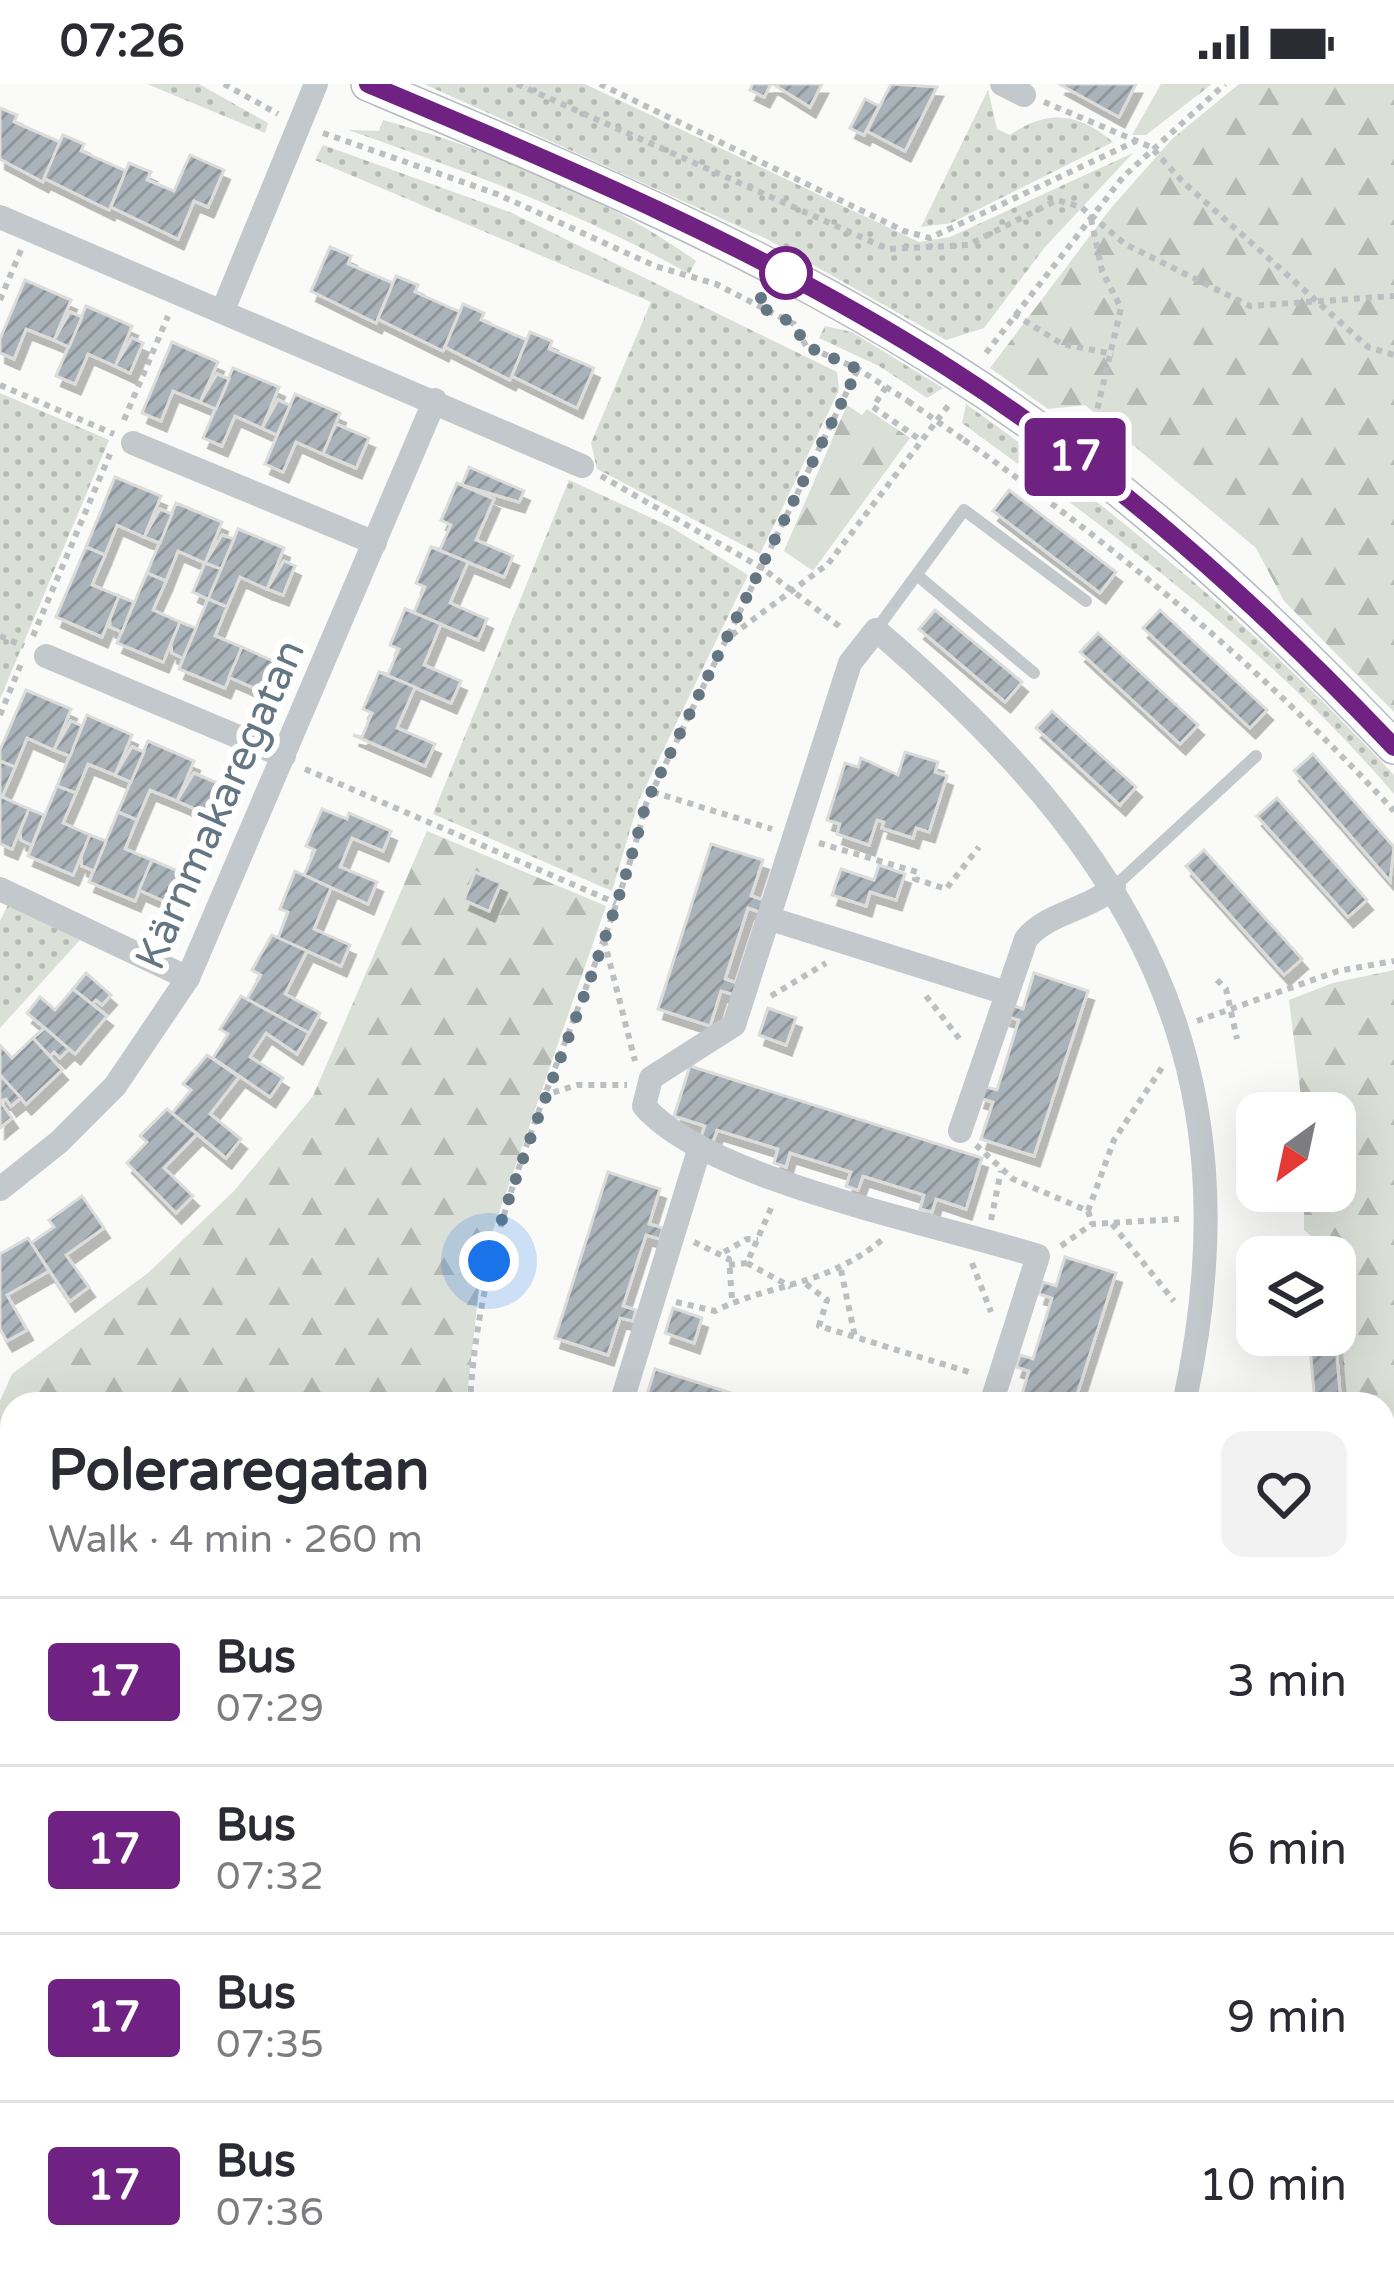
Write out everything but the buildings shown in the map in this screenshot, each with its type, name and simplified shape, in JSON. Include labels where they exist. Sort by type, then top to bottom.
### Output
[{"type":"main road","points":[[368,84],[690,226],[786,273],[949,368],[1142,510],[1255,607],[1394,747]]},
{"type":"street","points":[[223,310],[316,84]]},
{"type":"street","points":[[0,217],[582,466]]},
{"type":"street","name":"Kärnmakaregatan","points":[[0,1189],[59,1142],[115,1086],[188,978],[434,400]]},
{"type":"street","points":[[126,439],[375,542]]},
{"type":"street","points":[[995,1392],[1038,1256],[699,1150],[664,1129],[644,1106],[651,1078],[734,1025],[850,663],[870,638],[1000,744],[1077,832],[1114,887],[1195,1106],[1206,1218],[1202,1306],[1186,1392]]},
{"type":"street","points":[[46,656],[284,756]]},
{"type":"street","points":[[960,1131],[1006,993],[1034,930],[1087,908],[1114,887]]},
{"type":"street","points":[[0,889],[188,978]]},
{"type":"street","points":[[771,919],[1006,993]]},
{"type":"street","points":[[625,1392],[699,1150]]},
{"type":"lane","points":[[870,638],[964,510],[1086,602]]},
{"type":"lane","points":[[919,576],[1034,673]]},
{"type":"lane","points":[[1114,887],[1256,756]]},
{"type":"path","points":[[224,84],[301,124],[497,194],[655,266],[716,284],[794,324],[806,346],[858,369],[908,401],[1072,516],[1191,610],[1313,723],[1394,811]]},
{"type":"path","points":[[517,84],[887,249],[968,245],[1057,200],[1090,216],[1125,244],[1250,306],[1394,296]]},
{"type":"path","points":[[600,84],[904,230],[930,238],[1136,141]]},
{"type":"path","points":[[986,353],[1090,216],[1151,147],[1226,84]]},
{"type":"path","points":[[1013,89],[1151,147],[1181,181],[1368,346],[1394,355]]},
{"type":"path","points":[[1090,216],[1102,271],[1121,308],[1095,419],[1128,453]]},
{"type":"path","points":[[0,300],[30,230]]},
{"type":"path","points":[[0,715],[126,439],[178,291]]},
{"type":"path","points":[[1014,314],[1063,344],[1113,354]]},
{"type":"path","points":[[471,1392],[479,1305],[489,1261],[542,1096],[616,903],[652,792],[858,369]]},
{"type":"path","points":[[0,385],[126,439]]},
{"type":"path","points":[[886,387],[873,406],[922,441]]},
{"type":"path","points":[[729,637],[828,564],[954,398]]},
{"type":"path","points":[[582,466],[762,568],[870,638]]},
{"type":"path","points":[[284,756],[616,903]]},
{"type":"path","points":[[652,792],[917,872],[915,880],[946,889],[979,848]]},
{"type":"path","points":[[603,936],[621,1021],[648,1091]]},
{"type":"path","points":[[743,1004],[808,977],[848,946]]},
{"type":"path","points":[[897,961],[981,1066]]},
{"type":"path","points":[[1092,1224],[1088,1211],[1114,1140],[1174,1047],[1231,1009],[1338,971],[1394,961]]},
{"type":"path","points":[[1217,980],[1231,1009],[1237,1039]]},
{"type":"path","points":[[1169,1088],[1174,1047]]},
{"type":"path","points":[[542,1096],[615,1082],[648,1091]]},
{"type":"path","points":[[987,1240],[1001,1171],[1088,1211]]},
{"type":"path","points":[[747,1263],[780,1178]]},
{"type":"path","points":[[654,1295],[706,1312],[725,1307],[732,1298],[794,1288],[841,1270],[891,1233],[904,1216]]},
{"type":"path","points":[[1038,1256],[1092,1224],[1206,1218]]},
{"type":"path","points":[[1112,1223],[1180,1308],[1183,1286]]},
{"type":"path","points":[[960,1232],[1007,1355]]},
{"type":"path","points":[[673,1235],[724,1252],[747,1239],[759,1240]]},
{"type":"path","points":[[724,1252],[732,1298]]},
{"type":"path","points":[[729,1265],[747,1263],[794,1288]]},
{"type":"path","points":[[841,1270],[855,1337]]},
{"type":"path","points":[[806,1284],[827,1300],[847,1297]]},
{"type":"path","points":[[827,1300],[819,1326],[992,1392]]},
{"type":"green space","points":[[147,84],[199,84],[268,123],[265,133]]},
{"type":"green space","points":[[424,84],[585,84],[919,242],[950,237],[1133,153],[1045,247],[984,328],[946,340],[767,239]]},
{"type":"green space","points":[[1161,84],[1212,84],[1146,135],[1132,135]]},
{"type":"green space","points":[[1239,84],[1394,84],[1394,712],[1284,601],[1256,548],[1085,405],[1048,409],[990,368],[1111,208],[1172,139]]},
{"type":"green space","points":[[988,90],[997,129],[1010,135],[1036,121],[1062,118],[1087,124],[1113,142],[951,223],[921,227]]},
{"type":"green space","points":[[383,120],[546,178],[626,217],[696,261],[689,274],[564,212],[348,130],[379,131]]},
{"type":"green space","points":[[323,145],[512,213],[837,372],[839,390],[760,554],[597,469],[591,443],[651,302],[315,160]]},
{"type":"green space","points":[[825,326],[852,332],[943,388],[927,398],[879,366],[819,338]]},
{"type":"green space","points":[[0,393],[109,440],[0,699]]},
{"type":"green space","points":[[966,404],[1136,533],[1243,625],[1394,775],[1394,794],[1243,642],[1133,551],[962,423]]},
{"type":"green space","points":[[847,405],[862,415],[867,409],[910,438],[813,571],[784,551]]},
{"type":"green space","points":[[569,480],[671,527],[748,575],[639,800],[612,891],[433,814]]},
{"type":"green space","points":[[427,831],[606,906],[482,1262],[467,1392],[4,1392],[12,1374],[148,1273],[234,1191],[313,1096]]},
{"type":"green space","points":[[8,905],[80,940],[0,1028],[0,921]]},
{"type":"green space","points":[[1394,970],[1394,1392],[1345,1392],[1342,1356],[1356,1356],[1356,1236],[1311,1236],[1304,1230],[1304,1212],[1356,1212],[1356,1092],[1300,1092],[1289,1000],[1333,983]]},
{"type":"bus line","name":"17","points":[[368,84],[690,226],[786,273],[949,368],[1078,459],[1240,593],[1394,747]]},
{"type":"route","points":[[489,1261],[542,1096],[629,871],[646,803],[858,369],[806,346],[794,324],[755,304],[786,273]]}]
